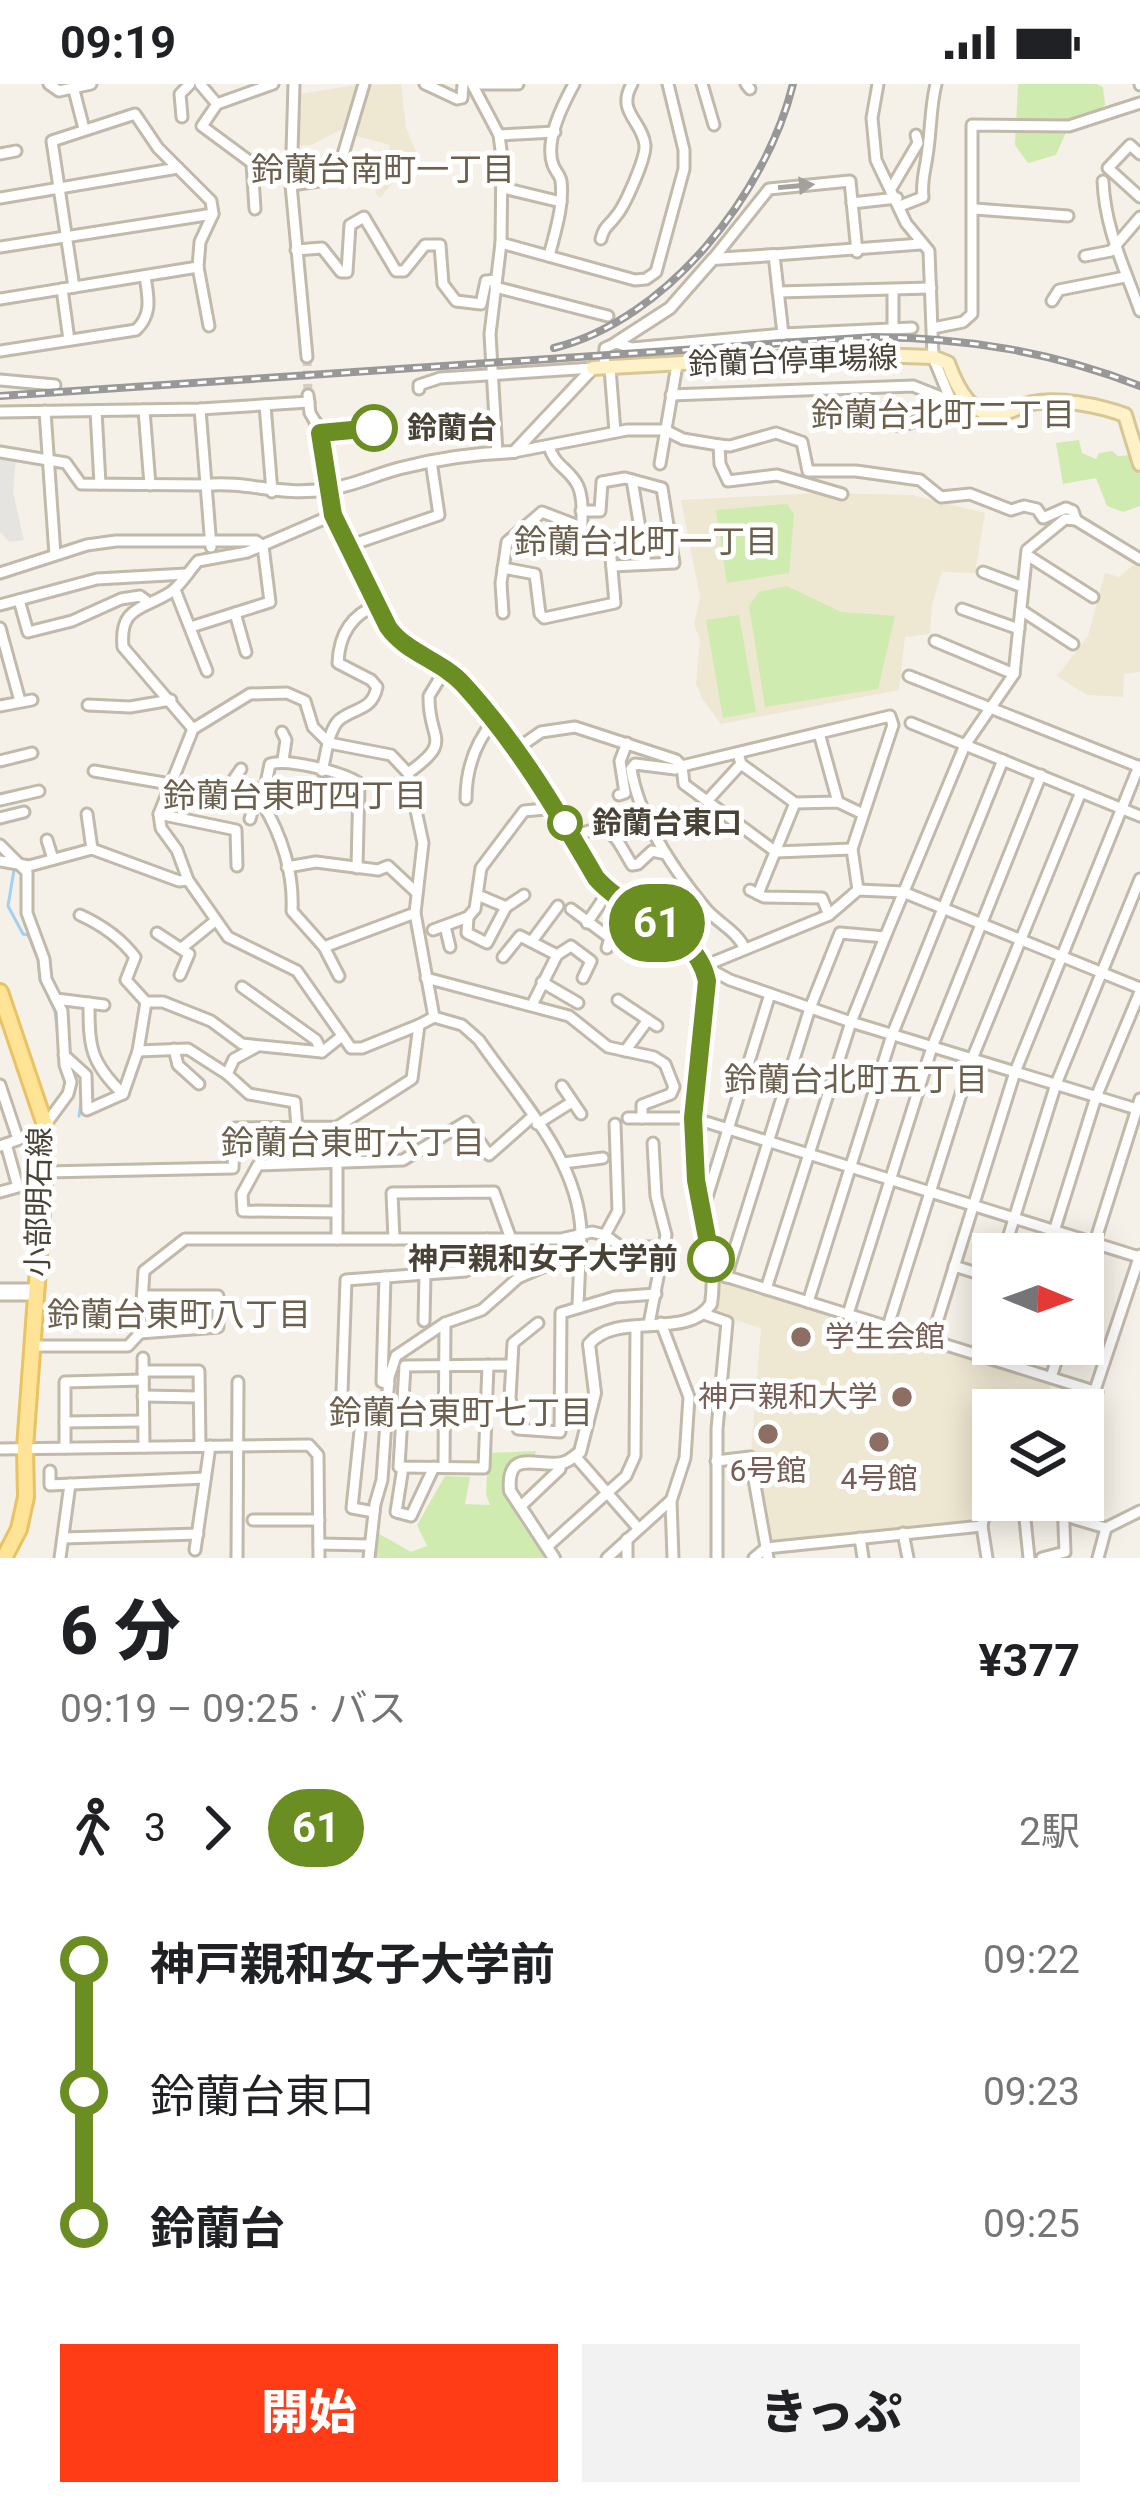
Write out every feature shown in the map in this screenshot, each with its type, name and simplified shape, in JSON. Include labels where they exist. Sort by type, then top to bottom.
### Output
[{"type":"main road","name":"鈴蘭台停車場線","points":[[602,368],[847,354],[933,357],[948,363],[967,401]]},
{"type":"main road","points":[[967,401],[989,414],[1035,402],[1115,411],[1131,424],[1140,464]]},
{"type":"main road","name":"小部明石線","points":[[0,992],[45,1125],[46,1172],[24,1514],[4,1558]]},
{"type":"street","points":[[49,84],[58,92],[91,84]]},
{"type":"street","points":[[182,117],[180,94],[190,84]]},
{"type":"street","points":[[200,84],[217,104]]},
{"type":"street","points":[[273,84],[217,104],[202,126],[252,163],[292,165]]},
{"type":"street","points":[[294,84],[291,185],[307,357]]},
{"type":"street","points":[[291,185],[326,180],[339,168],[364,84]]},
{"type":"street","points":[[425,84],[457,100],[470,84]]},
{"type":"street","points":[[470,84],[518,84]]},
{"type":"street","points":[[470,84],[499,135],[503,188],[490,334],[496,453]]},
{"type":"street","points":[[549,256],[561,202],[561,181],[552,164],[555,132],[574,84]]},
{"type":"street","points":[[601,239],[603,228],[618,215],[644,154],[642,136],[628,114],[632,84]]},
{"type":"street","points":[[501,243],[635,280],[656,272],[684,169],[668,84]]},
{"type":"street","points":[[702,84],[713,122],[728,118]]},
{"type":"street","points":[[878,84],[872,118],[876,160],[929,251],[933,357],[948,399]]},
{"type":"street","points":[[852,203],[923,197],[926,139],[936,84]]},
{"type":"street","points":[[74,89],[84,129]]},
{"type":"street","points":[[933,328],[963,322],[972,314],[972,125],[1069,126],[1140,103]]},
{"type":"street","points":[[70,340],[66,237],[52,141],[136,114],[158,148],[211,201],[213,214],[200,242],[198,267],[209,326]]},
{"type":"street","points":[[499,135],[555,132]]},
{"type":"street","points":[[896,197],[918,143],[916,134]]},
{"type":"street","points":[[1140,154],[1130,145],[1108,168],[1140,197]]},
{"type":"street","points":[[0,154],[16,151]]},
{"type":"street","points":[[252,163],[255,209]]},
{"type":"street","points":[[0,198],[178,168]]},
{"type":"street","points":[[615,432],[602,368],[605,348],[670,308],[769,189],[850,181],[857,252]]},
{"type":"street","points":[[1103,181],[1114,247],[1139,303]]},
{"type":"street","points":[[503,188],[561,202]]},
{"type":"street","points":[[975,209],[1068,216]]},
{"type":"street","points":[[0,247],[213,214]]},
{"type":"street","points":[[296,250],[322,248],[341,272],[347,272],[350,225],[364,217],[396,271],[404,271],[424,245],[440,245],[443,284],[456,302],[481,304],[486,281],[608,316]]},
{"type":"street","points":[[1084,256],[1111,251],[1140,217]]},
{"type":"street","points":[[713,259],[921,244]]},
{"type":"street","points":[[774,255],[783,334]]},
{"type":"street","points":[[0,298],[198,267]]},
{"type":"street","points":[[0,351],[136,330],[149,309],[145,276]]},
{"type":"street","points":[[1052,301],[1059,290],[1125,278]]},
{"type":"street","points":[[778,292],[931,288]]},
{"type":"street","points":[[893,290],[893,328]]},
{"type":"street","points":[[616,343],[632,347],[912,328]]},
{"type":"street","points":[[660,464],[676,364]]},
{"type":"street","points":[[419,389],[440,378],[602,368]]},
{"type":"street","points":[[514,452],[602,368]]},
{"type":"street","points":[[0,380],[55,385]]},
{"type":"street","points":[[671,394],[913,386],[967,401]]},
{"type":"street","points":[[0,412],[200,409],[309,399],[333,515],[393,634],[446,668],[518,748],[608,892],[684,941],[704,966],[707,981],[693,1118],[696,1180],[712,1272],[712,1299],[704,1314]]},
{"type":"street","points":[[898,426],[937,416],[948,399]]},
{"type":"street","points":[[265,405],[272,492]]},
{"type":"street","points":[[200,409],[212,559]]},
{"type":"street","points":[[144,410],[150,485]]},
{"type":"street","points":[[45,411],[55,555]]},
{"type":"street","points":[[96,411],[100,484]]},
{"type":"street","points":[[0,452],[66,463],[81,484],[238,482],[272,492],[326,490],[431,461],[514,452],[615,432],[665,430],[683,439],[730,446],[776,434],[802,442],[808,471],[856,471],[920,480],[941,497],[970,494],[1011,510],[1037,509],[1043,518],[1066,508],[1076,520]]},
{"type":"street","points":[[719,445],[720,464],[728,481],[777,475],[842,494]]},
{"type":"street","points":[[503,568],[536,574],[544,618],[615,603],[610,547],[581,546],[580,491],[575,480],[554,462],[549,446]]},
{"type":"street","points":[[348,546],[439,515],[431,461]]},
{"type":"street","points":[[581,511],[600,511],[602,482],[632,480],[662,488],[674,563],[612,566]]},
{"type":"street","points":[[632,480],[646,564]]},
{"type":"street","points":[[503,613],[507,542],[542,512],[581,527]]},
{"type":"street","points":[[194,729],[123,647],[122,630],[128,615],[175,590],[198,561],[262,546],[333,515]]},
{"type":"street","points":[[766,1289],[851,1022],[903,892],[965,745],[1014,674],[1027,550],[1065,519],[1076,520],[1140,559]]},
{"type":"street","points":[[0,573],[116,541],[256,541],[262,546],[270,602],[190,627]]},
{"type":"street","points":[[1027,554],[1093,597]]},
{"type":"street","points":[[983,572],[1023,587]]},
{"type":"street","points":[[0,605],[98,579],[186,574]]},
{"type":"street","points":[[175,590],[207,670]]},
{"type":"street","points":[[19,600],[28,632],[73,621],[122,599],[140,596],[148,602]]},
{"type":"street","points":[[322,771],[340,720],[375,698],[377,687],[338,663],[338,650],[358,612],[377,604]]},
{"type":"street","points":[[962,609],[1019,629]]},
{"type":"street","points":[[1021,610],[1073,644]]},
{"type":"street","points":[[235,613],[246,652]]},
{"type":"street","points":[[0,628],[26,700],[0,706]]},
{"type":"street","points":[[935,641],[1014,674]]},
{"type":"street","points":[[408,773],[433,755],[437,744],[428,696],[446,668]]},
{"type":"street","points":[[909,676],[1139,766],[1015,1072],[932,1338]]},
{"type":"street","points":[[434,1017],[415,913],[423,843],[408,773],[392,755],[329,743],[313,727],[305,701],[272,691],[250,694],[194,729],[159,814],[161,828],[177,850],[188,880],[215,921],[244,947],[298,971],[351,1048],[362,1048],[434,1017],[462,1025],[479,1040],[563,1163],[575,1190],[581,1233],[578,1305]]},
{"type":"street","points":[[88,705],[171,700]]},
{"type":"street","points":[[745,949],[708,912],[666,854],[635,798],[634,764],[675,769],[740,759],[890,716],[893,725],[852,849],[858,890]]},
{"type":"street","points":[[466,799],[466,772],[476,758],[482,734],[494,720]]},
{"type":"street","points":[[911,723],[1140,816]]},
{"type":"street","points":[[518,748],[541,732],[575,727],[676,760],[682,766],[684,784],[776,851],[852,849]]},
{"type":"street","points":[[282,732],[286,740],[283,760]]},
{"type":"street","points":[[819,733],[838,802]]},
{"type":"street","points":[[619,795],[625,793],[620,761],[627,743]]},
{"type":"street","points":[[0,761],[32,753]]},
{"type":"street","points":[[707,801],[740,759]]},
{"type":"street","points":[[740,759],[796,803],[838,802],[863,814]]},
{"type":"street","points":[[339,976],[324,947],[292,911],[293,890],[276,826],[262,803],[270,764],[283,760],[346,775],[359,783],[357,868]]},
{"type":"street","points":[[808,1302],[892,1035],[1003,760]]},
{"type":"street","points":[[241,769],[234,778],[237,784],[263,790]]},
{"type":"street","points":[[94,771],[170,784]]},
{"type":"street","points":[[848,1314],[932,1047],[1041,776]]},
{"type":"street","points":[[0,800],[39,791]]},
{"type":"street","points":[[889,1326],[972,1059],[1081,792]]},
{"type":"street","points":[[250,819],[253,808],[262,803]]},
{"type":"street","points":[[796,803],[754,892],[822,898],[829,915]]},
{"type":"street","points":[[524,895],[506,907],[487,943],[467,933],[468,917],[480,896],[482,868],[524,812],[556,808]]},
{"type":"street","points":[[0,818],[24,812]]},
{"type":"street","points":[[87,814],[92,849]]},
{"type":"street","points":[[159,814],[236,830],[237,866]]},
{"type":"street","points":[[573,837],[596,826],[606,829],[632,865],[652,851],[666,854]]},
{"type":"street","points":[[47,840],[53,859]]},
{"type":"street","points":[[0,845],[27,872],[27,913],[62,1011],[70,1089],[40,1132],[3,1145],[18,1187],[0,1192]]},
{"type":"street","points":[[2,862],[29,866],[92,849],[188,880]]},
{"type":"street","points":[[287,867],[316,862],[357,868],[388,866],[417,893]]},
{"type":"street","points":[[1010,1233],[1055,1084],[1140,879]]},
{"type":"street","points":[[704,966],[829,915],[858,890],[903,892],[1140,990],[1096,1097],[1053,1233]]},
{"type":"street","points":[[586,925],[608,892]]},
{"type":"street","points":[[480,896],[506,907]]},
{"type":"street","points":[[532,941],[558,906]]},
{"type":"street","points":[[571,909],[586,925],[610,938],[608,948]]},
{"type":"street","points":[[324,947],[415,913]]},
{"type":"street","points":[[80,915],[104,926],[131,951],[135,957],[126,980],[146,1002],[163,1002],[211,1021],[229,1037],[256,1047]]},
{"type":"street","points":[[450,946],[439,928],[468,917]]},
{"type":"street","points":[[183,947],[215,921]]},
{"type":"street","points":[[157,933],[189,954],[180,975]]},
{"type":"street","points":[[726,1277],[810,1008],[840,933],[885,937]]},
{"type":"street","points":[[503,957],[520,936],[557,955]]},
{"type":"street","points":[[532,1005],[557,955],[571,946],[591,961],[583,978]]},
{"type":"street","points":[[704,966],[851,1022],[1139,1106],[1098,1233]]},
{"type":"street","points":[[426,978],[569,1016],[608,1047],[665,1064],[674,1087],[671,1094],[642,1105],[642,1118]]},
{"type":"street","points":[[542,982],[578,1003]]},
{"type":"street","points":[[242,987],[316,1040],[322,1052]]},
{"type":"street","points":[[703,1210],[770,994]]},
{"type":"street","points":[[56,998],[104,1005]]},
{"type":"street","points":[[618,1000],[652,1023],[625,1051]]},
{"type":"street","points":[[64,1060],[86,1075],[87,1110],[123,1094],[139,1051],[146,1002]]},
{"type":"street","points":[[89,1003],[89,1048],[102,1074],[123,1094]]},
{"type":"street","points":[[46,1172],[233,1168],[235,1128],[337,1127],[412,1079],[419,1025]]},
{"type":"street","points":[[227,1074],[234,1059],[256,1047],[322,1052],[342,1036]]},
{"type":"street","points":[[175,1049],[178,1065],[199,1084]]},
{"type":"street","points":[[139,1051],[188,1049],[249,1094],[295,1102],[297,1128]]},
{"type":"street","points":[[0,1085],[18,1138]]},
{"type":"street","points":[[562,1087],[581,1114]]},
{"type":"street","points":[[337,1212],[243,1211],[242,1194],[258,1165],[404,1160],[466,1122],[489,1155],[535,1121],[572,1102]]},
{"type":"street","points":[[628,1118],[693,1118],[1063,1233]]},
{"type":"street","points":[[604,1235],[618,1211],[615,1124]]},
{"type":"street","points":[[337,1127],[337,1239]]},
{"type":"street","points":[[553,1148],[568,1138]]},
{"type":"street","points":[[653,1143],[656,1196],[666,1235],[649,1324],[635,1456],[626,1476],[550,1553],[510,1491],[509,1479],[518,1465],[528,1460],[561,1463],[583,1447],[595,1393],[589,1344],[598,1334],[649,1324],[704,1314],[728,1322],[716,1461],[717,1558]]},
{"type":"street","points":[[563,1163],[603,1158]]},
{"type":"street","points":[[394,1239],[392,1193],[494,1192],[511,1239]]},
{"type":"street","points":[[369,1558],[382,1480],[388,1384],[396,1356],[445,1322],[482,1310],[518,1278],[560,1259],[581,1233]]},
{"type":"street","points":[[32,1346],[128,1346],[140,1333],[144,1271],[185,1239],[561,1239],[581,1233],[604,1235],[621,1247],[664,1247]]},
{"type":"street","points":[[387,1422],[341,1420],[346,1280],[466,1271],[488,1239]]},
{"type":"street","points":[[1098,1389],[1139,1256],[1104,1246]]},
{"type":"street","points":[[954,1266],[972,1272]]},
{"type":"street","points":[[712,1272],[972,1351]]},
{"type":"street","points":[[424,1321],[425,1274]]},
{"type":"street","points":[[385,1277],[382,1382],[388,1384]]},
{"type":"street","points":[[0,1292],[36,1292]]},
{"type":"street","points":[[538,1323],[513,1343],[510,1399],[518,1429],[560,1432],[561,1313],[578,1305],[656,1294]]},
{"type":"street","points":[[140,1333],[218,1328],[218,1296],[143,1296]]},
{"type":"street","points":[[403,1467],[396,1512],[411,1516],[439,1467],[445,1322]]},
{"type":"street","points":[[649,1324],[689,1397],[686,1458],[671,1501],[673,1558]]},
{"type":"street","points":[[143,1358],[144,1447]]},
{"type":"street","points":[[488,1365],[484,1468],[399,1467],[405,1366],[445,1365],[488,1365],[511,1365]]},
{"type":"street","points":[[1015,1365],[1088,1389]]},
{"type":"street","points":[[1052,1377],[1056,1365]]},
{"type":"street","points":[[65,1448],[65,1382],[199,1371],[205,1478],[195,1550]]},
{"type":"street","points":[[237,1558],[238,1382]]},
{"type":"street","points":[[143,1396],[200,1397]]},
{"type":"street","points":[[64,1421],[143,1421]]},
{"type":"street","points":[[361,1421],[352,1508],[374,1512]]},
{"type":"street","points":[[0,1449],[309,1445],[318,1455],[319,1558]]},
{"type":"street","points":[[575,1456],[638,1528]]},
{"type":"street","points":[[716,1461],[750,1457],[767,1553]]},
{"type":"street","points":[[520,1507],[561,1463]]},
{"type":"street","points":[[50,1471],[50,1485],[205,1478]]},
{"type":"street","points":[[60,1558],[70,1484]]},
{"type":"street","points":[[608,1558],[671,1501]]},
{"type":"street","points":[[1082,1521],[1106,1528],[1140,1511]]},
{"type":"street","points":[[253,1520],[319,1520]]},
{"type":"street","points":[[983,1521],[987,1558]]},
{"type":"street","points":[[1025,1521],[1029,1558]]},
{"type":"street","points":[[1042,1558],[1065,1552],[1062,1521]]},
{"type":"street","points":[[754,1558],[803,1544],[982,1526]]},
{"type":"street","points":[[1098,1558],[1106,1528]]},
{"type":"street","points":[[903,1533],[908,1558]]},
{"type":"street","points":[[63,1538],[198,1534]]},
{"type":"street","points":[[627,1538],[627,1558]]},
{"type":"street","points":[[860,1538],[863,1558]]},
{"type":"street","points":[[828,1541],[830,1558]]},
{"type":"street","points":[[319,1544],[369,1545]]},
{"type":"street","points":[[803,1544],[805,1558]]},
{"type":"shaded area","points":[[361,84],[350,125],[311,145],[297,146],[300,94]]},
{"type":"shaded area","points":[[401,84],[406,128],[417,154],[380,198],[375,193],[385,178],[390,145],[353,135],[368,85]]},
{"type":"shaded area","points":[[0,457],[16,458],[13,492],[24,540],[10,542],[0,532]]},
{"type":"shaded area","points":[[820,493],[912,495],[985,513],[975,573],[942,572],[930,634],[905,637],[899,690],[721,724],[696,684],[700,640],[694,624],[700,597],[681,500]]},
{"type":"shaded area","points":[[1136,563],[1140,565],[1140,672],[1124,674],[1123,697],[1087,695],[1057,676],[1088,636],[1105,573],[1119,577]]},
{"type":"shaded area","name":"神戸親和大学","points":[[717,1278],[972,1359],[972,1365],[991,1365],[1051,1384],[1050,1389],[972,1389],[972,1521],[977,1521],[773,1542],[751,1454],[761,1328],[713,1313]]},
{"type":"green space","points":[[1018,84],[1097,84],[1103,87],[1105,105],[1067,130],[1056,155],[1028,163],[1015,145]]},
{"type":"green space","points":[[1079,440],[1082,453],[1096,459],[1099,453],[1112,451],[1130,455],[1140,474],[1140,506],[1123,512],[1107,506],[1096,478],[1063,484],[1056,443]]},
{"type":"green space","points":[[787,504],[794,514],[789,573],[727,583],[716,510]]},
{"type":"green space","points":[[787,586],[841,612],[895,616],[878,689],[765,707],[749,606],[759,592]]},
{"type":"green space","points":[[739,615],[756,712],[723,718],[706,620]]},
{"type":"green space","points":[[536,1451],[507,1474],[505,1487],[517,1516],[546,1558],[373,1558],[376,1532],[411,1552],[427,1546],[417,1525],[445,1476],[470,1477],[465,1504],[490,1505],[488,1453]]},
{"type":"waterway","points":[[14,870],[8,906],[38,959],[40,979],[55,1011],[61,1060]]},
{"type":"waterway","points":[[79,1116],[83,1089]]},
{"type":"tunnel","points":[[307,357],[308,395]]},
{"type":"railway","points":[[554,348],[596,333],[635,310],[706,247],[760,168],[793,84]]},
{"type":"railway","points":[[0,396],[874,337],[1009,349],[1140,386]]},
{"type":"bus line","name":"61","points":[[374,428],[320,433],[333,515],[388,627],[401,641],[458,678],[518,748],[608,892],[684,941],[704,966],[707,981],[693,1118],[696,1180],[711,1259]]},
{"type":"place","name":"鈴蘭台","points":[[374,428]]},
{"type":"place","name":"鈴蘭台東口","points":[[565,823]]},
{"type":"place","name":"神戸親和女子大学前","points":[[711,1259]]},
{"type":"place","name":"学生会館","points":[[801,1337]]},
{"type":"place","name":"神戸親和大学","points":[[902,1397]]},
{"type":"place","name":"6号館","points":[[768,1434]]},
{"type":"place","name":"4号館","points":[[879,1442]]},
{"type":"district","name":"鈴蘭台南町一丁目","points":[[383,169]]},
{"type":"district","name":"鈴蘭台北町二丁目","points":[[943,414]]},
{"type":"district","name":"鈴蘭台北町一丁目","points":[[646,541]]},
{"type":"district","name":"鈴蘭台東町四丁目","points":[[295,795]]},
{"type":"district","name":"鈴蘭台北町五丁目","points":[[856,1079]]},
{"type":"district","name":"鈴蘭台東町六丁目","points":[[353,1142]]},
{"type":"district","name":"鈴蘭台東町八丁目","points":[[179,1314]]},
{"type":"district","name":"鈴蘭台東町七丁目","points":[[461,1412]]}]
